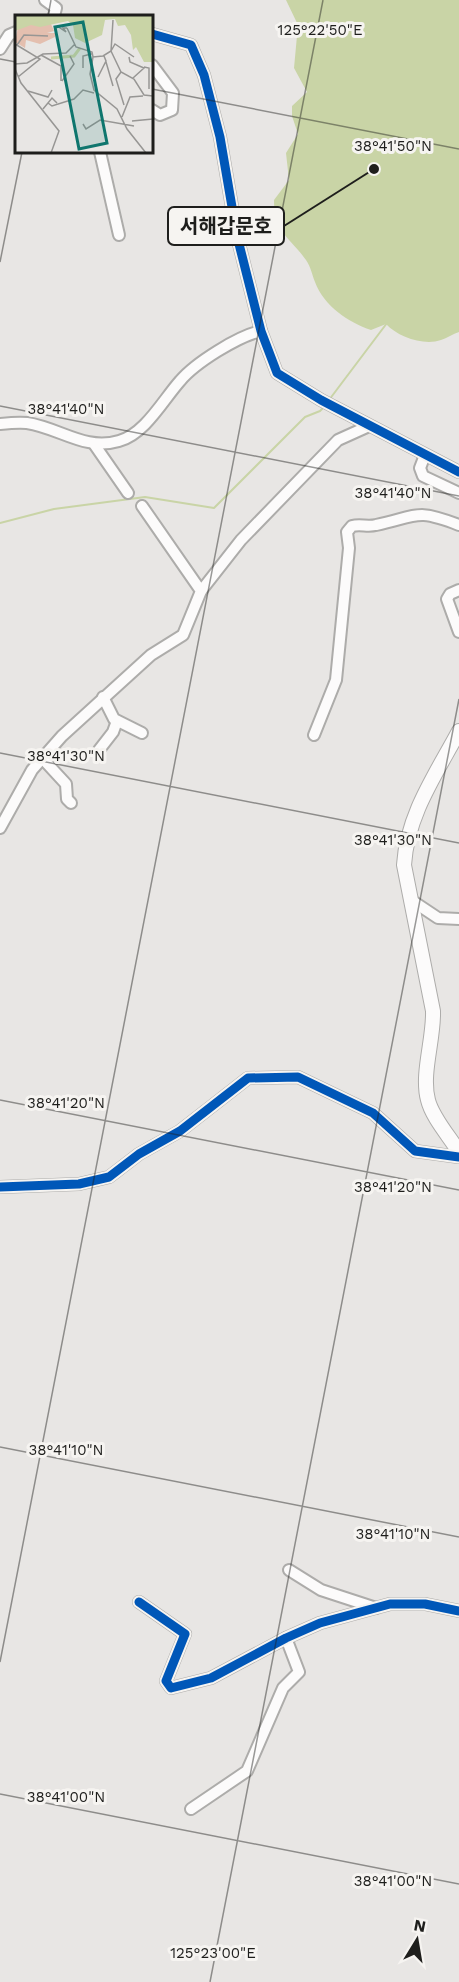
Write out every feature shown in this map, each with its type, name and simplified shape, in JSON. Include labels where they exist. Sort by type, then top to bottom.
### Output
[{"type":"main road","points":[[459,731],[410,823],[404,865],[433,1011],[433,1029],[425,1089],[428,1103],[459,1152]]},
{"type":"street","points":[[45,0],[56,8],[54,15]]},
{"type":"street","points":[[0,49],[9,35],[15,32]]},
{"type":"street","points":[[153,34],[194,48],[220,137],[237,236],[261,331],[277,373],[369,426],[459,472]]},
{"type":"street","points":[[153,66],[173,93],[172,110],[160,115],[153,111]]},
{"type":"street","points":[[100,153],[119,235]]},
{"type":"street","points":[[0,424],[26,422],[102,445],[133,435],[182,378],[242,338],[261,331]]},
{"type":"street","points":[[0,828],[32,770],[42,758],[103,697],[151,655],[183,635],[201,591],[241,540],[331,446],[338,440],[369,426]]},
{"type":"street","points":[[94,444],[128,493]]},
{"type":"street","points":[[425,455],[420,468],[423,476],[459,493]]},
{"type":"street","points":[[142,506],[201,591]]},
{"type":"street","points":[[314,735],[336,680],[349,548],[347,532],[352,526],[375,525],[417,514],[429,514],[459,525]]},
{"type":"street","points":[[459,590],[450,594],[447,599],[459,633]]},
{"type":"street","points":[[103,697],[117,721],[141,733]]},
{"type":"street","points":[[99,750],[117,721]]},
{"type":"street","points":[[42,758],[66,784],[67,799],[71,803]]},
{"type":"street","points":[[411,900],[438,918],[459,920]]},
{"type":"street","points":[[0,1187],[79,1184],[109,1177],[139,1154],[180,1131],[248,1078],[298,1077],[373,1113],[415,1151],[459,1157]]},
{"type":"street","points":[[289,1570],[321,1590],[377,1608]]},
{"type":"street","points":[[139,1602],[185,1634],[166,1681],[171,1688],[211,1678],[286,1638],[320,1623],[390,1604],[425,1604],[459,1611]]},
{"type":"street","points":[[191,1809],[247,1771],[283,1688],[299,1672],[286,1638]]},
{"type":"shaded area","points":[[286,0],[459,0],[459,332],[441,340],[427,342],[397,333],[386,324],[371,330],[354,322],[338,312],[324,298],[308,263],[280,227],[274,200],[289,180],[286,153],[298,134],[292,116],[292,106],[307,92],[294,68],[298,25]]},
{"type":"waterway","points":[[329,400],[387,323]]},
{"type":"waterway","points":[[0,523],[54,509],[145,497],[214,508],[305,417],[320,411],[325,406]]},
{"type":"cycle path","points":[[153,34],[191,45],[204,75],[220,137],[237,236],[261,331],[277,373],[321,400],[459,472]]},
{"type":"cycle path","points":[[0,1187],[79,1184],[109,1177],[139,1154],[180,1131],[248,1078],[298,1077],[373,1113],[415,1151],[459,1157]]},
{"type":"cycle path","points":[[139,1602],[185,1634],[166,1681],[171,1688],[211,1678],[286,1638],[320,1623],[390,1604],[425,1604],[459,1611]]},
{"type":"place","name":"서해갑문호","points":[[374,169]]}]
